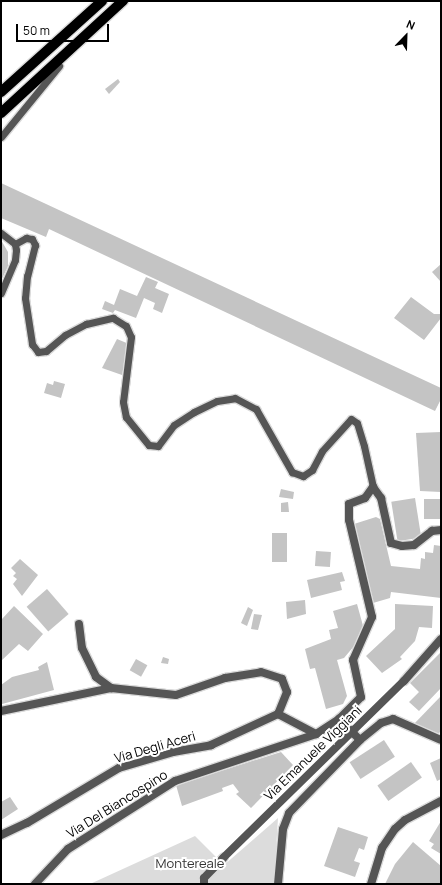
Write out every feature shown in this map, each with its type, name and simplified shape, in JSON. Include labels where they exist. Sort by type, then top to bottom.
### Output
[{"type":"main road","points":[[1,92],[102,1]]},
{"type":"main road","points":[[1,113],[123,1]]},
{"type":"street","points":[[373,487],[381,498],[391,543],[402,546],[414,545],[432,531],[441,530]]},
{"type":"street","name":"Via Del Biancospino","points":[[35,884],[68,849],[175,781],[316,734],[339,719],[361,697],[353,660],[372,617],[349,520],[349,504],[365,498],[373,487]]},
{"type":"street","points":[[79,624],[82,648],[96,677],[110,688]]},
{"type":"street","name":"Via Emanuele Viggiani","points":[[198,884],[204,881],[223,858],[404,681],[441,640]]},
{"type":"street","points":[[1,711],[110,688],[176,695],[225,678],[261,672],[282,679],[285,686],[287,692],[278,714],[316,734]]},
{"type":"street","name":"Via Degli Aceri","points":[[1,835],[27,822],[119,768],[173,752],[210,745],[278,714]]},
{"type":"street","points":[[339,719],[360,740]]},
{"type":"street","points":[[278,884],[283,829],[289,813],[360,740],[386,720],[393,719],[441,740]]},
{"type":"street","points":[[371,884],[382,848],[395,829],[405,820],[441,801]]},
{"type":"lane","points":[[1,137],[39,88],[88,34]]},
{"type":"lane","points":[[1,233],[15,244]]},
{"type":"lane","points":[[15,244],[26,238],[32,240],[35,245],[27,276],[25,298],[32,344],[38,352],[46,351],[65,335],[86,324],[113,318],[126,326],[131,337],[122,402],[126,417],[149,445],[158,446],[174,425],[194,412],[217,401],[235,398],[256,409],[292,472],[303,476],[312,470],[322,451],[351,419],[357,423],[364,446],[373,487]]},
{"type":"lane","points":[[1,293],[15,260],[15,244]]},
{"type":"green space","name":"Montereale","points":[[278,818],[274,884],[90,884],[195,836],[224,865]]},
{"type":"building","points":[[118,79],[120,82],[109,94],[105,89]]},
{"type":"building","points":[[1,183],[441,388],[441,399],[435,411],[49,229],[46,237],[1,218]]},
{"type":"building","points":[[1,240],[8,252],[8,266],[1,281]]},
{"type":"building","points":[[441,264],[441,282],[432,272]]},
{"type":"building","points":[[146,277],[158,282],[155,288],[169,294],[162,313],[153,309],[155,303],[144,298],[136,318],[115,310],[113,313],[102,309],[105,301],[114,305],[120,289],[137,296]]},
{"type":"building","points":[[411,297],[434,314],[441,314],[441,318],[424,340],[394,318]]},
{"type":"building","points":[[117,339],[129,344],[122,375],[102,368]]},
{"type":"building","points":[[54,381],[65,384],[61,398],[44,393],[47,383],[53,385]]},
{"type":"building","points":[[441,432],[441,492],[420,491],[416,433]]},
{"type":"building","points":[[281,489],[294,492],[293,499],[279,497]]},
{"type":"building","points":[[415,498],[421,538],[398,541],[391,502]]},
{"type":"building","points":[[424,499],[441,499],[441,519],[424,519]]},
{"type":"building","points":[[288,502],[289,512],[281,512],[281,503]]},
{"type":"building","points":[[376,517],[380,519],[391,566],[420,569],[421,558],[425,559],[425,552],[433,553],[434,545],[441,546],[441,598],[391,592],[390,598],[373,603],[354,524]]},
{"type":"building","points":[[272,533],[287,533],[287,562],[272,562]]},
{"type":"building","points":[[316,551],[331,552],[330,567],[315,566]]},
{"type":"building","points":[[20,559],[38,575],[22,596],[13,584],[17,579],[13,576],[16,573],[11,568]]},
{"type":"building","points":[[342,572],[345,581],[340,582],[342,590],[311,598],[307,580]]},
{"type":"building","points":[[47,589],[69,614],[48,632],[27,607]]},
{"type":"building","points":[[305,600],[306,614],[287,619],[286,602]]},
{"type":"building","points":[[357,604],[365,633],[344,658],[337,660],[347,696],[343,704],[326,709],[315,668],[310,669],[305,649],[331,639],[329,630],[338,628],[333,611]]},
{"type":"building","points":[[395,604],[433,606],[432,628],[419,627],[415,641],[400,657],[402,659],[382,673],[366,656],[395,629]]},
{"type":"building","points":[[14,606],[43,634],[28,651],[19,644],[1,661],[2,619]]},
{"type":"building","points":[[248,607],[253,610],[247,626],[241,623]]},
{"type":"building","points":[[254,614],[262,615],[258,630],[251,629]]},
{"type":"building","points":[[441,652],[441,688],[419,711],[409,702],[419,692],[410,683]]},
{"type":"building","points":[[163,657],[169,659],[168,664],[161,663]]},
{"type":"building","points":[[136,659],[147,665],[141,677],[130,670]]},
{"type":"building","points":[[47,662],[54,690],[2,704],[1,685],[12,677],[39,670],[38,667]]},
{"type":"building","points":[[441,696],[441,732],[436,734],[412,726]]},
{"type":"building","points":[[384,740],[395,757],[361,779],[350,762]]},
{"type":"building","points":[[281,752],[293,765],[251,808],[236,794],[239,792],[233,784],[222,788],[223,791],[182,806],[176,785]]},
{"type":"building","points":[[441,758],[441,779],[437,781],[430,763]]},
{"type":"building","points":[[411,762],[422,778],[388,801],[377,786]]},
{"type":"building","points":[[10,797],[18,809],[1,820],[1,802]]},
{"type":"building","points":[[441,821],[441,854],[431,848],[434,844],[429,841]]},
{"type":"building","points":[[338,827],[368,837],[364,850],[359,848],[354,861],[360,863],[355,877],[324,866]]},
{"type":"building","points":[[413,842],[441,866],[441,884],[385,884],[395,864]]}]
